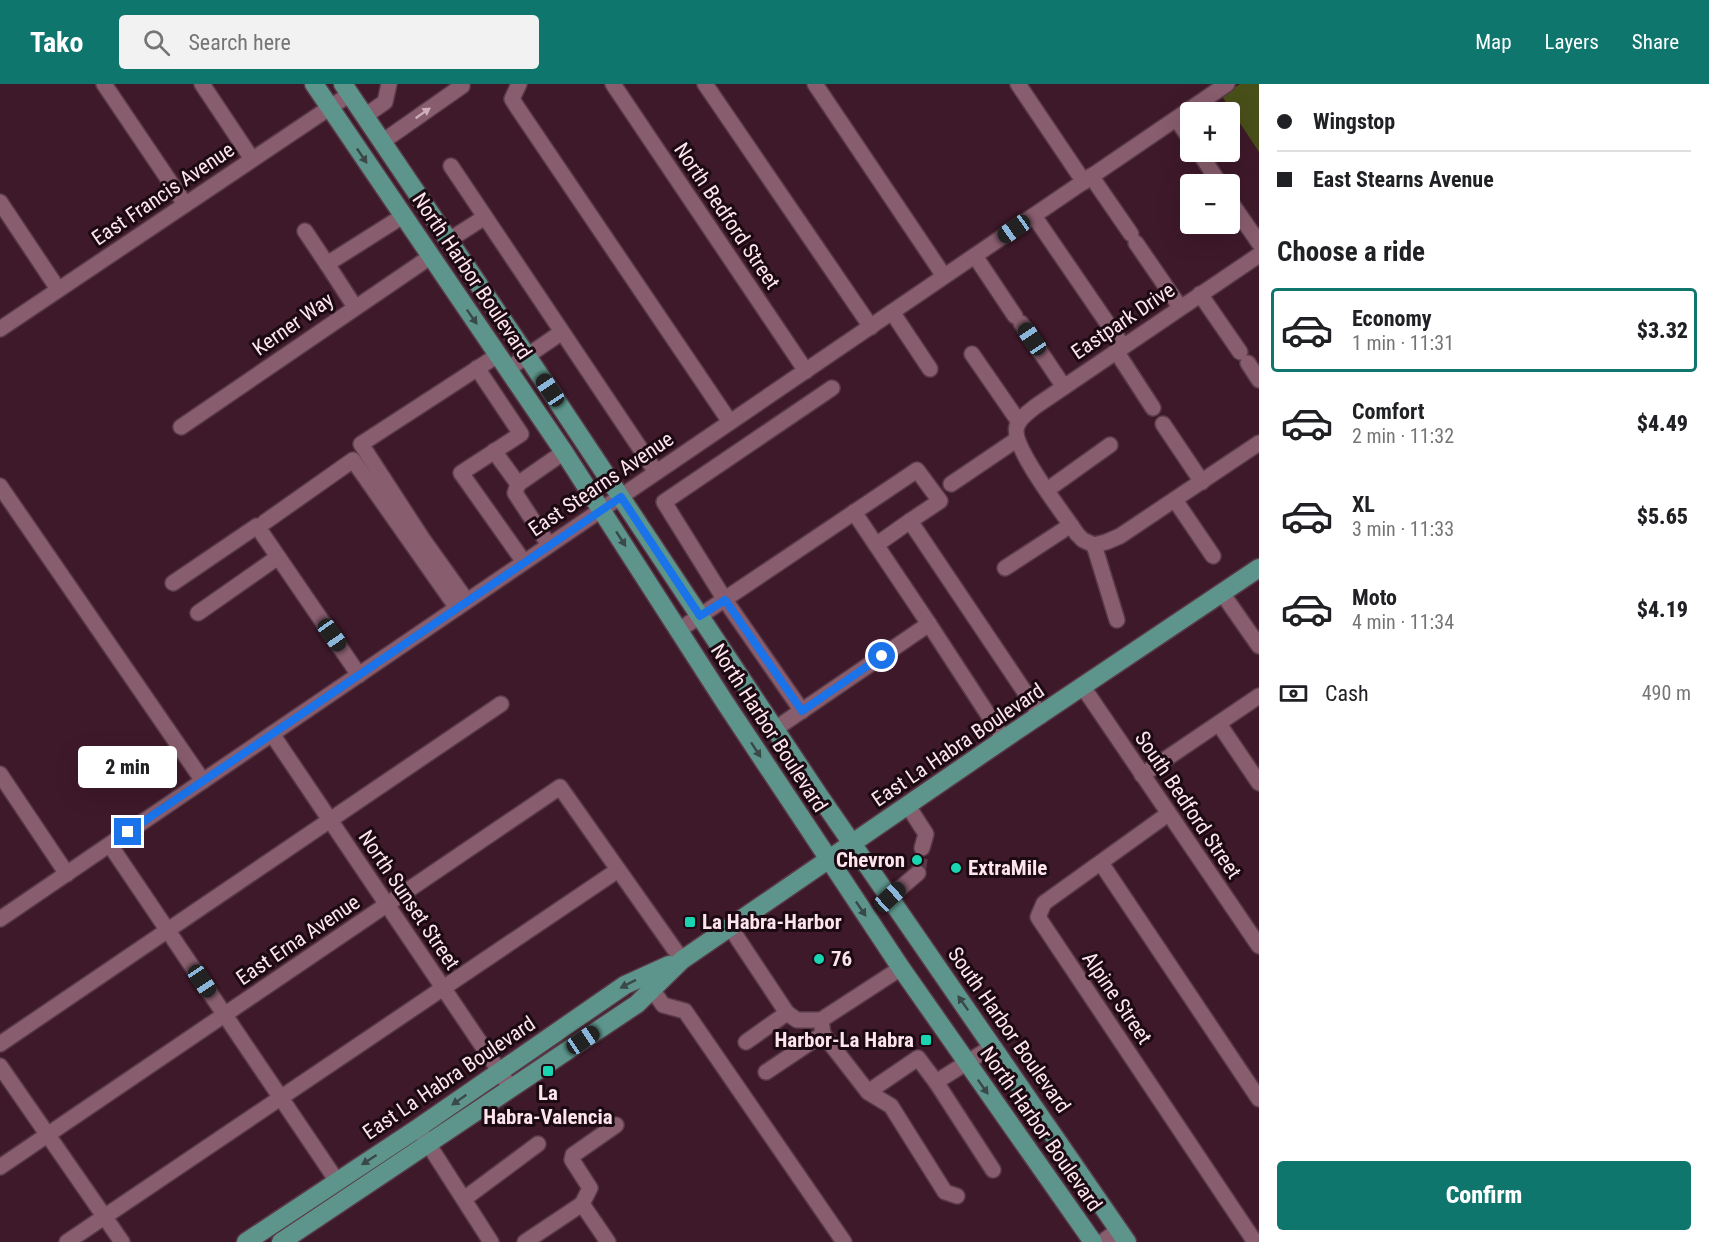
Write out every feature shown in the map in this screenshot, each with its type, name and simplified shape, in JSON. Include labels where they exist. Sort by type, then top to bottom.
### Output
[{"type":"main road","name":"North Harbor Boulevard","points":[[321,86],[330,107],[543,420],[901,968],[1093,1242]]},
{"type":"main road","name":"North Harbor Boulevard","points":[[347,89],[775,729],[854,843]]},
{"type":"main road","name":"East La Habra Boulevard","points":[[281,1242],[636,1004],[682,960],[1004,739],[1259,568]]},
{"type":"main road","name":"South Harbor Boulevard","points":[[854,843],[1123,1236]]},
{"type":"main road","name":"East La Habra Boulevard","points":[[246,1242],[418,1128],[625,985],[682,960]]},
{"type":"street","points":[[104,84],[185,204]]},
{"type":"street","points":[[202,84],[252,159]]},
{"type":"street","points":[[365,116],[385,102],[388,84]]},
{"type":"street","points":[[382,142],[462,84]]},
{"type":"street","points":[[519,84],[512,99],[730,422]]},
{"type":"street","name":"North Bedford Street","points":[[613,84],[806,370]]},
{"type":"street","points":[[705,84],[871,327]]},
{"type":"street","points":[[815,84],[944,276]]},
{"type":"street","points":[[1018,84],[1134,238],[1180,307]]},
{"type":"street","name":"East Stearns Avenue","points":[[0,919],[1223,85]]},
{"type":"street","name":"East Francis Avenue","points":[[0,329],[330,107],[347,89]]},
{"type":"street","points":[[1176,119],[1180,125]]},
{"type":"street","points":[[451,166],[656,472]]},
{"type":"street","points":[[0,202],[58,289]]},
{"type":"street","points":[[1240,215],[1259,243]]},
{"type":"street","points":[[327,264],[403,216]]},
{"type":"street","points":[[1034,216],[1119,348],[1153,408]]},
{"type":"street","points":[[450,240],[485,217]]},
{"type":"street","points":[[305,231],[356,307]]},
{"type":"street","name":"Eastpark Drive","points":[[951,484],[1017,430],[1024,416],[1119,348],[1259,255]]},
{"type":"street","points":[[975,256],[1064,387]]},
{"type":"street","name":"Kerner Way","points":[[181,427],[430,257]]},
{"type":"street","points":[[1200,294],[1259,380]]},
{"type":"street","points":[[892,312],[930,369]]},
{"type":"street","points":[[462,604],[361,444],[477,368],[527,356],[562,332]]},
{"type":"street","points":[[972,354],[1017,430],[1023,455],[1071,525],[1083,540],[1094,545],[1119,536],[1259,444]]},
{"type":"street","points":[[477,368],[521,434]]},
{"type":"street","points":[[802,711],[725,600],[664,502],[832,388]]},
{"type":"street","points":[[524,562],[461,473],[543,420]]},
{"type":"street","points":[[1163,424],[1202,482]]},
{"type":"street","points":[[1047,490],[1110,445]]},
{"type":"street","points":[[494,451],[549,545]]},
{"type":"street","points":[[516,489],[564,452]]},
{"type":"street","points":[[265,522],[353,460],[462,604]]},
{"type":"street","points":[[679,630],[917,470],[940,501],[876,544]]},
{"type":"street","points":[[0,486],[203,781]]},
{"type":"street","points":[[1175,500],[1213,556]]},
{"type":"street","points":[[854,512],[1004,739]]},
{"type":"street","points":[[910,521],[1041,716]]},
{"type":"street","points":[[1005,568],[1071,525]]},
{"type":"street","points":[[172,583],[257,526],[359,675]]},
{"type":"street","points":[[1094,545],[1117,620]]},
{"type":"street","points":[[198,613],[278,557]]},
{"type":"street","points":[[1222,593],[1259,646]]},
{"type":"street","points":[[775,729],[929,624]]},
{"type":"street","name":"South Bedford Street","points":[[1083,687],[1259,946]]},
{"type":"street","points":[[1142,776],[1259,696]]},
{"type":"street","points":[[0,1044],[501,704]]},
{"type":"street","points":[[1219,724],[1259,783]]},
{"type":"street","name":"North Sunset Street","points":[[272,734],[511,1089]]},
{"type":"street","points":[[0,774],[67,874]]},
{"type":"street","name":"East Erna Avenue","points":[[0,1167],[560,788],[618,870]]},
{"type":"street","points":[[908,806],[926,834],[922,848]]},
{"type":"street","name":"Alpine Street","points":[[1168,814],[1044,903],[1038,917],[1255,1242]]},
{"type":"street","points":[[110,845],[337,1181]]},
{"type":"street","points":[[1101,863],[1259,1099]]},
{"type":"street","points":[[67,1242],[618,870],[682,960]]},
{"type":"street","points":[[890,897],[918,873]]},
{"type":"street","points":[[730,927],[787,1013],[797,1020],[822,1027],[868,1092],[891,1106],[945,1192],[957,1196]]},
{"type":"street","points":[[766,1072],[901,968]]},
{"type":"street","points":[[652,989],[663,1005],[685,1011],[844,1242]]},
{"type":"street","points":[[746,1042],[787,1013]]},
{"type":"street","points":[[936,1083],[993,1046]]},
{"type":"street","points":[[868,1092],[918,1058],[993,1170]]},
{"type":"street","points":[[0,1066],[122,1242]]},
{"type":"street","points":[[525,1242],[582,1204],[590,1188],[572,1160],[573,1155],[616,1125]]},
{"type":"street","points":[[418,1128],[491,1242]]},
{"type":"street","points":[[464,1199],[538,1144]]},
{"type":"street","points":[[582,1204],[608,1242]]},
{"type":"street","points":[[1102,1242],[1123,1236]]},
{"type":"green space","points":[[1240,84],[1259,84],[1259,152],[1240,123],[1240,102],[1226,102],[1222,96]]},
{"type":"tunnel","points":[[918,873],[922,848]]},
{"type":"place","name":"Chevron","points":[[917,860]]},
{"type":"place","name":"ExtraMile","points":[[956,868]]},
{"type":"place","name":"La Habra-Harbor","points":[[690,922]]},
{"type":"place","name":"76","points":[[819,959]]},
{"type":"place","name":"Harbor-La Habra","points":[[926,1040]]},
{"type":"place","name":"La Habra-Valencia","points":[[548,1071]]},
{"type":"route","points":[[128,832],[621,497],[700,616],[725,600],[802,711],[882,656]]}]
